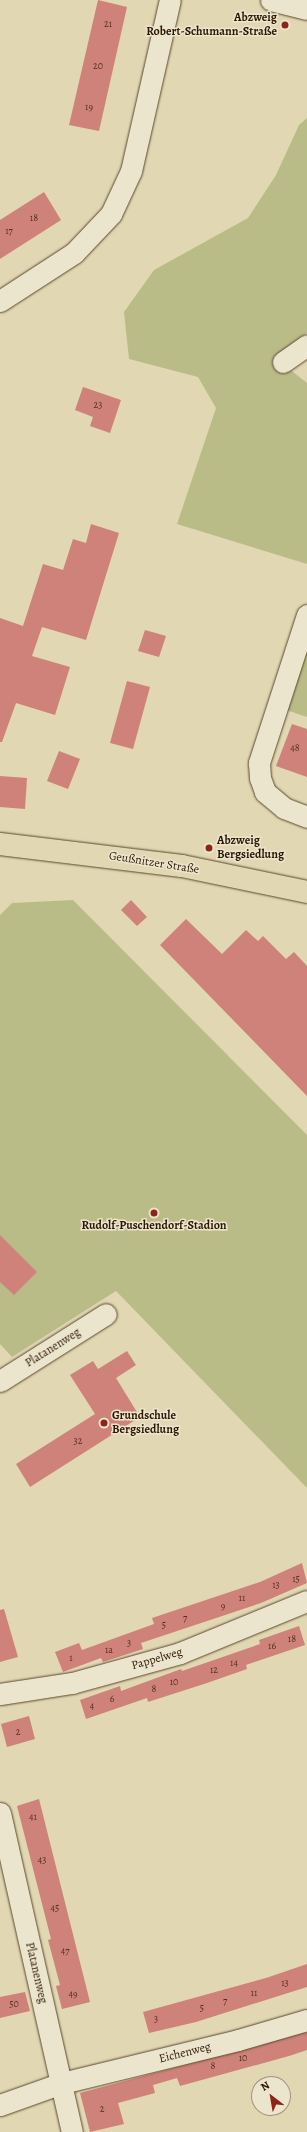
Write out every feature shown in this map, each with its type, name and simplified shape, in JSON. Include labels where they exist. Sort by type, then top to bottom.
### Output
[{"type":"main road","name":"Geußnitzer Straße","points":[[0,844],[182,866],[307,892]]},
{"type":"street","points":[[0,301],[74,254],[111,214],[131,171],[170,0]]},
{"type":"street","points":[[271,0],[307,8]]},
{"type":"street","points":[[283,362],[307,345]]},
{"type":"street","points":[[307,615],[259,763],[260,778],[266,792],[284,808],[307,817]]},
{"type":"street","name":"Platanenweg","points":[[0,1381],[106,1314]]},
{"type":"street","name":"Pappelweg","points":[[0,1694],[72,1682],[180,1653],[307,1601]]},
{"type":"street","name":"Platanenweg","points":[[0,1813],[72,2132]]},
{"type":"street","name":"Eichenweg","points":[[0,2105],[62,2083],[238,2040],[307,2020]]},
{"type":"green space","points":[[307,118],[307,333],[274,357],[307,383],[307,564],[177,524],[216,408],[198,377],[129,359],[124,312],[154,270],[248,218],[276,175],[299,125]]},
{"type":"green space","points":[[307,643],[307,717],[286,710]]},
{"type":"green space","name":"Rudolf-Puschendorf-Stadion","points":[[73,900],[307,1135],[307,1488],[116,1291],[12,1357],[0,1344],[0,915],[12,903]]},
{"type":"building","points":[[98,0],[127,7],[99,131],[69,125]]},
{"type":"building","points":[[44,192],[61,220],[0,259],[0,220]]},
{"type":"building","points":[[83,387],[121,400],[110,433],[90,426],[93,417],[75,410]]},
{"type":"building","points":[[91,524],[119,533],[86,640],[42,627],[32,656],[70,667],[55,715],[16,703],[2,742],[0,742],[0,618],[23,626],[43,564],[63,570],[73,539],[86,543]]},
{"type":"building","points":[[145,630],[166,636],[159,657],[138,651]]},
{"type":"building","points":[[127,681],[150,687],[133,749],[110,743]]},
{"type":"building","points":[[292,724],[307,729],[307,777],[276,766]]},
{"type":"building","points":[[59,751],[80,759],[68,789],[47,781]]},
{"type":"building","points":[[0,776],[27,778],[25,809],[0,807]]},
{"type":"building","points":[[131,900],[147,917],[137,926],[121,910]]},
{"type":"building","points":[[186,919],[222,954],[246,930],[258,941],[263,936],[286,959],[294,952],[307,966],[307,1096],[160,945]]},
{"type":"building","points":[[0,1235],[37,1272],[14,1295],[0,1282]]},
{"type":"building","points":[[127,1351],[136,1365],[116,1378],[140,1417],[30,1487],[16,1464],[95,1414],[70,1375],[93,1361],[98,1369]]},
{"type":"building","points":[[302,1563],[307,1583],[261,1603],[141,1643],[143,1649],[103,1662],[101,1658],[63,1672],[55,1652],[79,1643],[82,1650],[154,1624],[152,1618],[260,1582]]},
{"type":"building","points":[[4,1609],[18,1657],[0,1662],[0,1610]]},
{"type":"building","points":[[299,1626],[305,1645],[246,1665],[247,1669],[207,1683],[148,1702],[147,1698],[86,1719],[80,1700],[120,1686],[121,1691],[181,1669],[182,1671],[260,1644],[259,1640]]},
{"type":"building","points":[[29,1716],[35,1739],[7,1747],[1,1724]]},
{"type":"building","points":[[39,1799],[90,2002],[62,2009],[56,1986],[60,1985],[48,1940],[51,1939],[17,1806]]},
{"type":"building","points":[[307,1964],[307,1987],[196,2022],[149,2033],[143,2012],[266,1978]]},
{"type":"building","points":[[25,1992],[30,2011],[0,2018],[0,1997]]},
{"type":"building","points":[[307,2032],[307,2050],[180,2086],[177,2078],[153,2085],[155,2093],[118,2103],[124,2124],[90,2132],[80,2093]]},
{"type":"place","name":"Abzweig Robert-Schumann-Straße","points":[[285,25]]},
{"type":"place","name":"Abzweig Bergsiedlung","points":[[209,848]]},
{"type":"place","name":"Rudolf-Puschendorf-Stadion","points":[[154,1213]]},
{"type":"place","name":"Grundschule Bergsiedlung","points":[[104,1423]]}]
